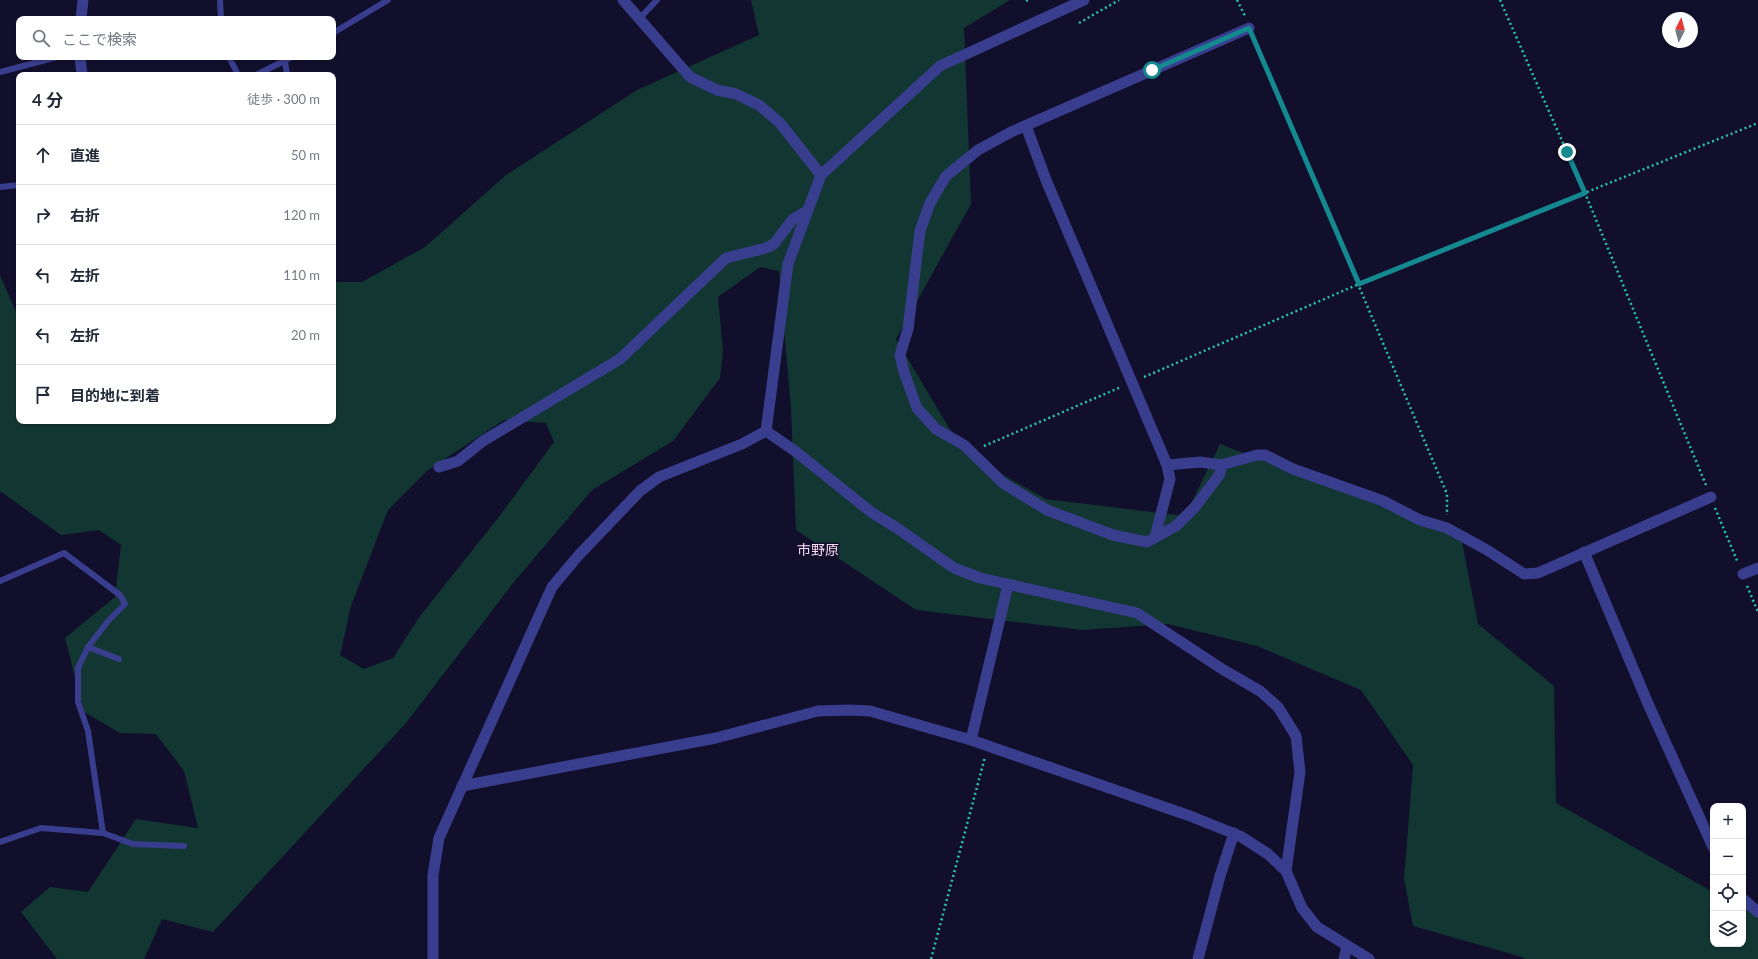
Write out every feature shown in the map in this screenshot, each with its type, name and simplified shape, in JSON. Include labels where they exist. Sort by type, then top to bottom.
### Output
[{"type":"street","points":[[81,16],[83,0]]},
{"type":"street","points":[[623,0],[690,77],[717,90],[736,94],[759,105],[780,123],[821,175]]},
{"type":"street","points":[[766,431],[788,264],[821,175],[940,66],[1084,0]]},
{"type":"street","points":[[1221,465],[1220,474],[1195,507],[1176,526],[1147,542],[1113,535],[1047,510],[1003,484],[964,445],[936,430],[917,408],[904,372],[900,355],[908,329],[920,231],[930,204],[946,176],[978,150],[1011,132],[1249,28]]},
{"type":"street","points":[[80,60],[82,72]]},
{"type":"street","points":[[1026,126],[1046,180],[1133,382],[1167,466],[1170,479],[1155,537]]},
{"type":"street","points":[[439,467],[458,461],[483,441],[620,359],[726,258],[766,248],[774,244],[793,219],[807,210]]},
{"type":"street","points":[[766,431],[795,451],[871,512],[897,528],[954,568],[980,578],[1008,585],[1137,613],[1222,669],[1260,691],[1278,707],[1296,736],[1300,772],[1286,871]]},
{"type":"street","points":[[434,959],[433,875],[439,838],[552,587],[574,561],[640,491],[659,477],[742,444],[766,431]]},
{"type":"street","points":[[1167,466],[1200,462],[1221,465],[1257,455],[1265,455],[1293,468],[1383,501],[1420,520],[1447,528],[1487,550],[1524,574],[1538,573],[1710,496]]},
{"type":"street","points":[[1584,552],[1649,706],[1710,840]]},
{"type":"street","points":[[1743,574],[1758,568]]},
{"type":"street","points":[[971,740],[1008,585]]},
{"type":"street","points":[[462,786],[716,738],[818,711],[870,711],[971,740],[1190,816],[1234,833],[1268,854],[1286,871],[1302,908],[1318,927],[1369,959]]},
{"type":"street","points":[[1198,959],[1220,876],[1234,833]]},
{"type":"street","points":[[1746,902],[1758,912]]},
{"type":"street","points":[[1344,959],[1347,946]]},
{"type":"lane","points":[[220,0],[221,16]]},
{"type":"lane","points":[[336,31],[388,0]]},
{"type":"lane","points":[[639,19],[657,0]]},
{"type":"lane","points":[[0,72],[46,60]]},
{"type":"lane","points":[[230,60],[236,72]]},
{"type":"lane","points":[[262,72],[285,61],[287,72]]},
{"type":"lane","points":[[0,187],[16,184]]},
{"type":"lane","points":[[0,581],[64,553],[120,595],[125,604],[109,620],[88,647],[78,668],[78,702],[88,731],[103,833]]},
{"type":"lane","points":[[88,647],[119,659]]},
{"type":"lane","points":[[0,842],[41,828],[103,833],[133,844],[184,846]]},
{"type":"path","points":[[1079,23],[1119,0]]},
{"type":"path","points":[[1238,0],[1447,494],[1447,528]]},
{"type":"path","points":[[1500,0],[1585,193],[1758,612]]},
{"type":"path","points":[[984,446],[1359,284],[1758,123]]},
{"type":"path","points":[[931,959],[988,746]]},
{"type":"green space","points":[[751,0],[1010,0],[964,28],[971,204],[896,339],[964,453],[1046,499],[1185,516],[1220,444],[1461,537],[1478,624],[1554,686],[1556,803],[1710,890],[1710,947],[1746,947],[1746,906],[1758,911],[1758,959],[1525,959],[1413,926],[1404,879],[1413,765],[1361,690],[1257,646],[1168,624],[1082,630],[916,610],[796,530],[791,409],[779,271],[760,267],[718,297],[723,351],[720,378],[673,441],[592,490],[514,582],[406,723],[213,932],[162,919],[144,959],[57,959],[21,912],[50,887],[88,892],[136,819],[198,828],[184,771],[156,734],[120,733],[84,712],[65,638],[115,597],[121,545],[99,530],[61,535],[0,491],[0,275],[16,312],[16,424],[336,424],[336,282],[362,282],[425,247],[506,175],[637,90],[759,35]],"holes":[[[504,420],[546,423],[554,442],[498,518],[420,616],[393,658],[364,669],[340,655],[351,606],[388,510],[428,470]]]},
{"type":"district","name":"市野原","points":[[818,550]]},
{"type":"route","points":[[1152,70],[1249,28],[1359,284],[1585,193],[1567,152]]}]
